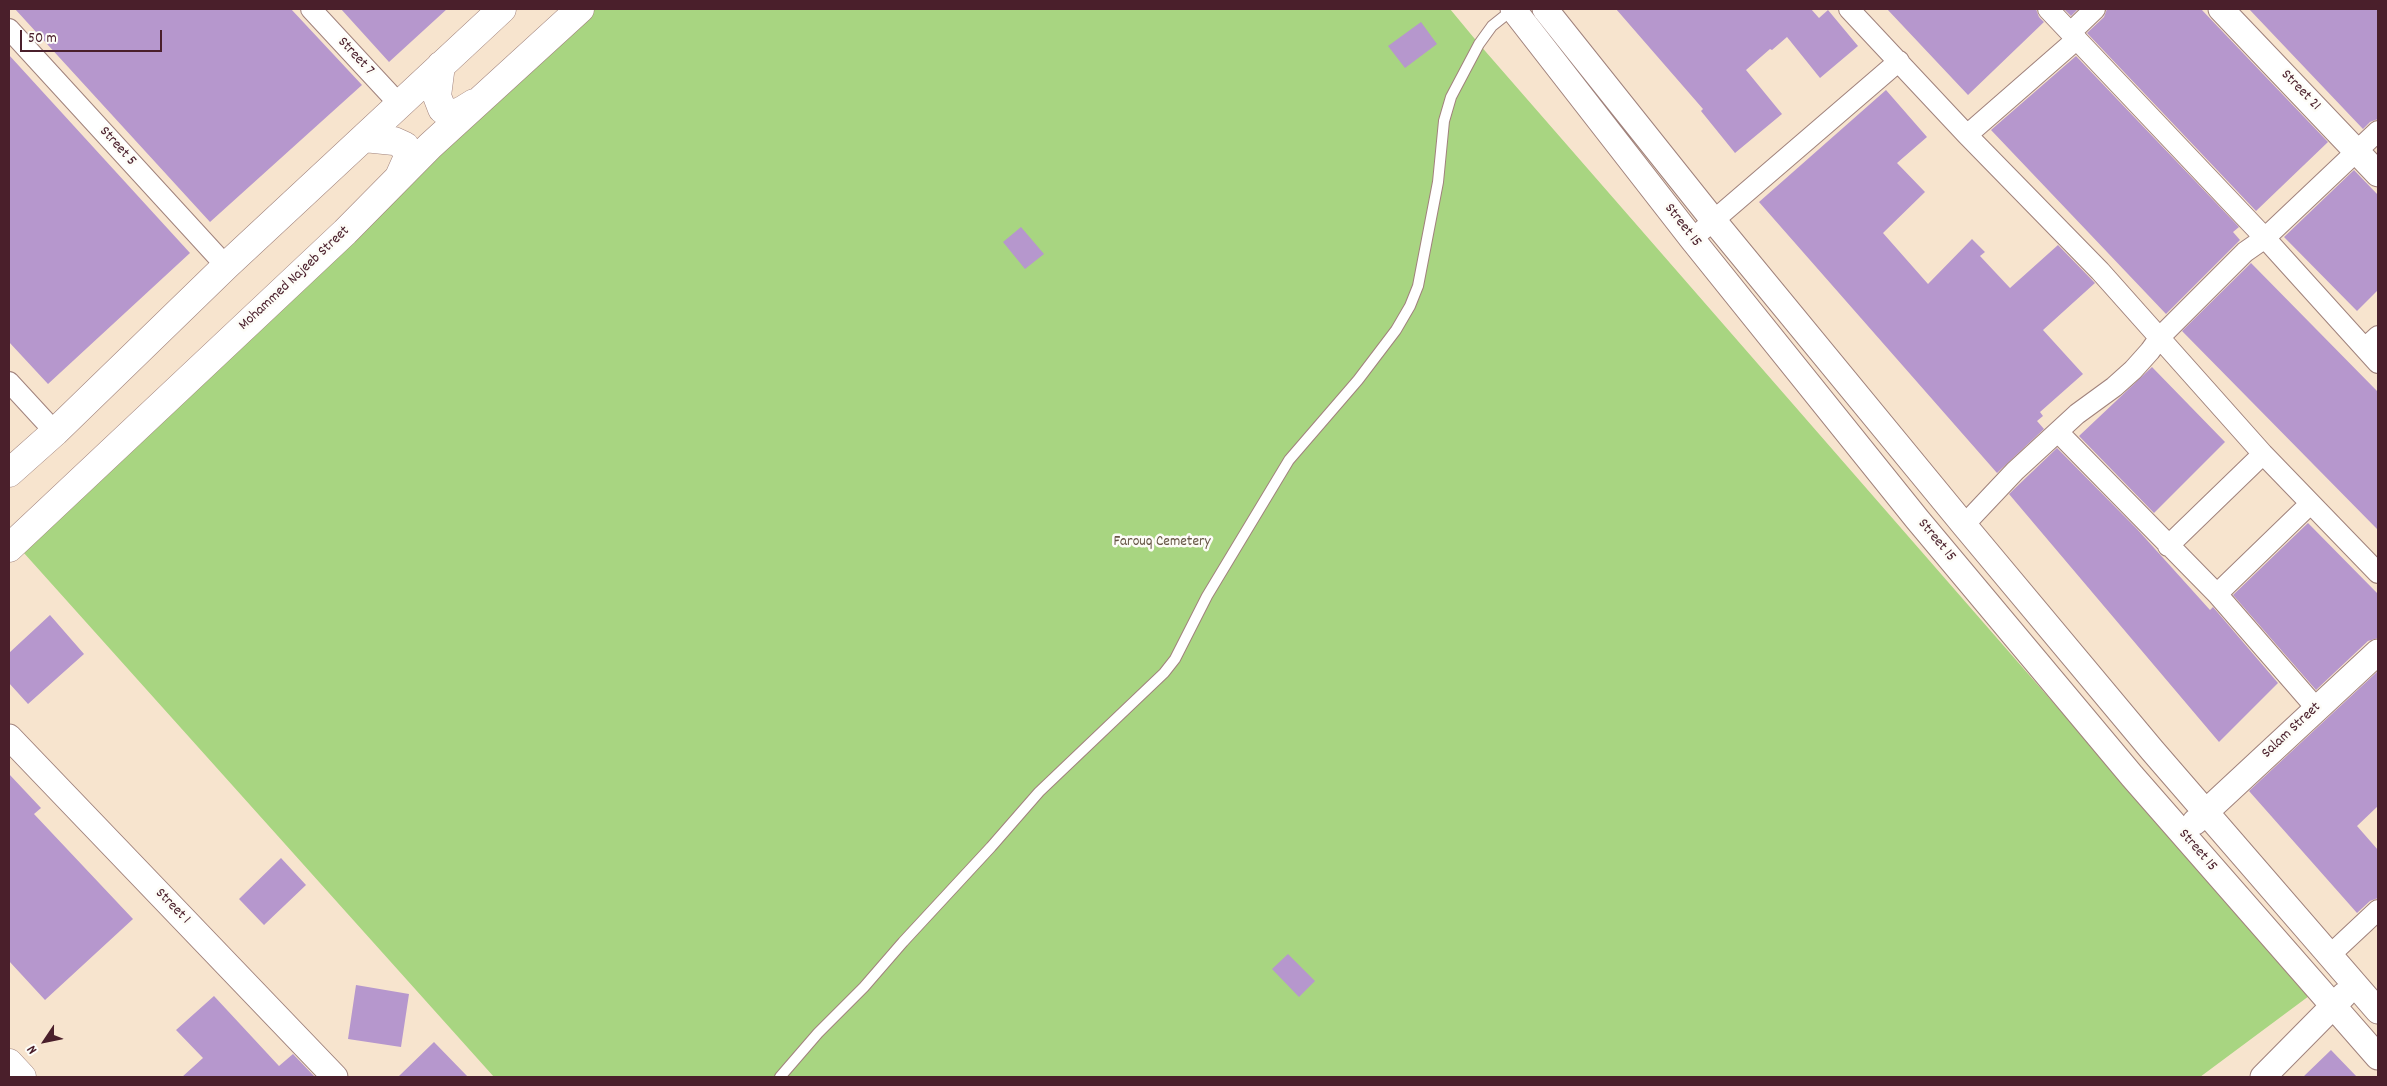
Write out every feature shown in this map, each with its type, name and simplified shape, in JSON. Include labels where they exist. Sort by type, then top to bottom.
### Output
[{"type":"main road","points":[[9,473],[55,432],[226,266],[502,9]]},
{"type":"main road","name":"Mohammed Najeeb Street","points":[[9,548],[345,232],[398,177],[580,9]]},
{"type":"main road","points":[[441,66],[437,96],[442,109],[447,113],[461,111],[483,97]]},
{"type":"main road","points":[[364,138],[394,141],[405,146],[408,151],[407,159],[398,177]]},
{"type":"main road","points":[[9,1063],[22,1077]]},
{"type":"street","name":"Street 7","points":[[311,9],[400,105]]},
{"type":"street","name":"Street 15","points":[[1513,9],[1692,239],[1917,519],[2184,836],[2378,1057]]},
{"type":"street","name":"Street 15","points":[[1545,9],[1714,220],[1964,525],[2152,750],[2206,810],[2264,880],[2331,954],[2378,1011]]},
{"type":"street","points":[[1849,9],[1967,135],[2100,271],[2263,454],[2378,572]]},
{"type":"street","points":[[2048,9],[2265,238],[2372,342],[2378,363]]},
{"type":"street","points":[[1967,135],[2074,36],[2095,9]]},
{"type":"street","name":"Street 21","points":[[2221,9],[2378,174]]},
{"type":"street","name":"Street 5","points":[[9,28],[226,266]]},
{"type":"street","points":[[1692,239],[1899,61]]},
{"type":"street","points":[[1964,525],[2015,471],[2058,432],[2133,370],[2160,337],[2245,252],[2265,238],[2378,131]]},
{"type":"street","points":[[9,382],[55,432]]},
{"type":"street","points":[[2058,432],[2217,594],[2316,709]]},
{"type":"street","points":[[2168,546],[2263,454]]},
{"type":"street","points":[[2217,594],[2310,504]]},
{"type":"street","name":"Salam Street","points":[[2184,836],[2206,810],[2378,652]]},
{"type":"street","name":"Street 1","points":[[9,738],[335,1077]]},
{"type":"street","points":[[2331,954],[2378,910]]},
{"type":"street","points":[[2293,960],[2305,982],[2309,999],[2310,1011],[2305,1036]]},
{"type":"street","points":[[2263,1077],[2305,1036],[2354,983]]},
{"type":"lane","points":[[780,1077],[818,1033],[864,987],[903,942],[979,862],[1038,792],[1164,673],[1175,659],[1207,596],[1289,460],[1358,380],[1396,330],[1410,306],[1418,286],[1422,267],[1438,182],[1444,121],[1451,97],[1479,44],[1492,26],[1513,9]]},
{"type":"green space","name":"Farouq Cemetery","points":[[581,9],[1450,9],[2309,996],[2200,1077],[494,1077],[15,543]]},
{"type":"building","points":[[15,9],[291,9],[362,85],[210,222]]},
{"type":"building","points":[[341,9],[447,9],[389,62]]},
{"type":"building","points":[[1616,9],[1811,9],[1819,18],[1828,10],[1858,46],[1820,78],[1787,37],[1772,50],[1770,49],[1746,70],[1782,114],[1735,153],[1701,111],[1703,109]]},
{"type":"building","points":[[1887,9],[2036,9],[2039,17],[2044,22],[1968,95]]},
{"type":"building","points":[[2064,9],[2078,9],[2071,16]]},
{"type":"building","points":[[2107,9],[2201,9],[2328,142],[2256,211],[2087,33],[2104,17]]},
{"type":"building","points":[[2249,9],[2378,9],[2378,119],[2370,122],[2363,129]]},
{"type":"building","points":[[1421,22],[1437,44],[1405,68],[1388,46]]},
{"type":"building","points":[[9,55],[190,253],[48,384],[9,342]]},
{"type":"building","points":[[2076,56],[2239,227],[2233,232],[2240,240],[2166,314],[1991,130]]},
{"type":"building","points":[[1886,90],[1927,137],[1897,163],[1925,192],[1883,233],[1928,284],[1972,239],[1985,252],[1980,256],[2010,288],[2058,245],[2095,283],[2043,330],[2083,374],[2040,412],[2043,416],[2037,421],[2044,429],[1997,473],[1759,202]]},
{"type":"building","points":[[2354,170],[2378,195],[2378,290],[2357,311],[2284,237]]},
{"type":"building","points":[[1021,227],[1044,254],[1025,269],[1003,242]]},
{"type":"building","points":[[2251,263],[2378,392],[2378,530],[2182,331]]},
{"type":"building","points":[[2152,367],[2225,442],[2154,513],[2079,436]]},
{"type":"building","points":[[2057,448],[2137,529],[2210,610],[2213,607],[2278,683],[2219,742],[2009,494]]},
{"type":"building","points":[[2308,523],[2378,594],[2378,638],[2368,641],[2316,690],[2233,595]]},
{"type":"building","points":[[50,615],[84,654],[28,704],[9,683],[9,653]]},
{"type":"building","points":[[2378,671],[2378,806],[2357,826],[2378,850],[2378,898],[2370,901],[2357,913],[2249,791]]},
{"type":"building","points":[[9,774],[41,808],[34,814],[133,919],[45,1000],[9,961]]},
{"type":"building","points":[[281,858],[306,885],[264,925],[239,899]]},
{"type":"building","points":[[1288,954],[1315,981],[1299,997],[1272,969]]},
{"type":"building","points":[[356,985],[409,994],[401,1047],[348,1039]]},
{"type":"building","points":[[214,996],[279,1066],[293,1054],[315,1077],[182,1077],[203,1058],[176,1030]]},
{"type":"building","points":[[434,1042],[468,1077],[398,1077]]},
{"type":"building","points":[[2331,1050],[2357,1077],[2303,1077]]}]
